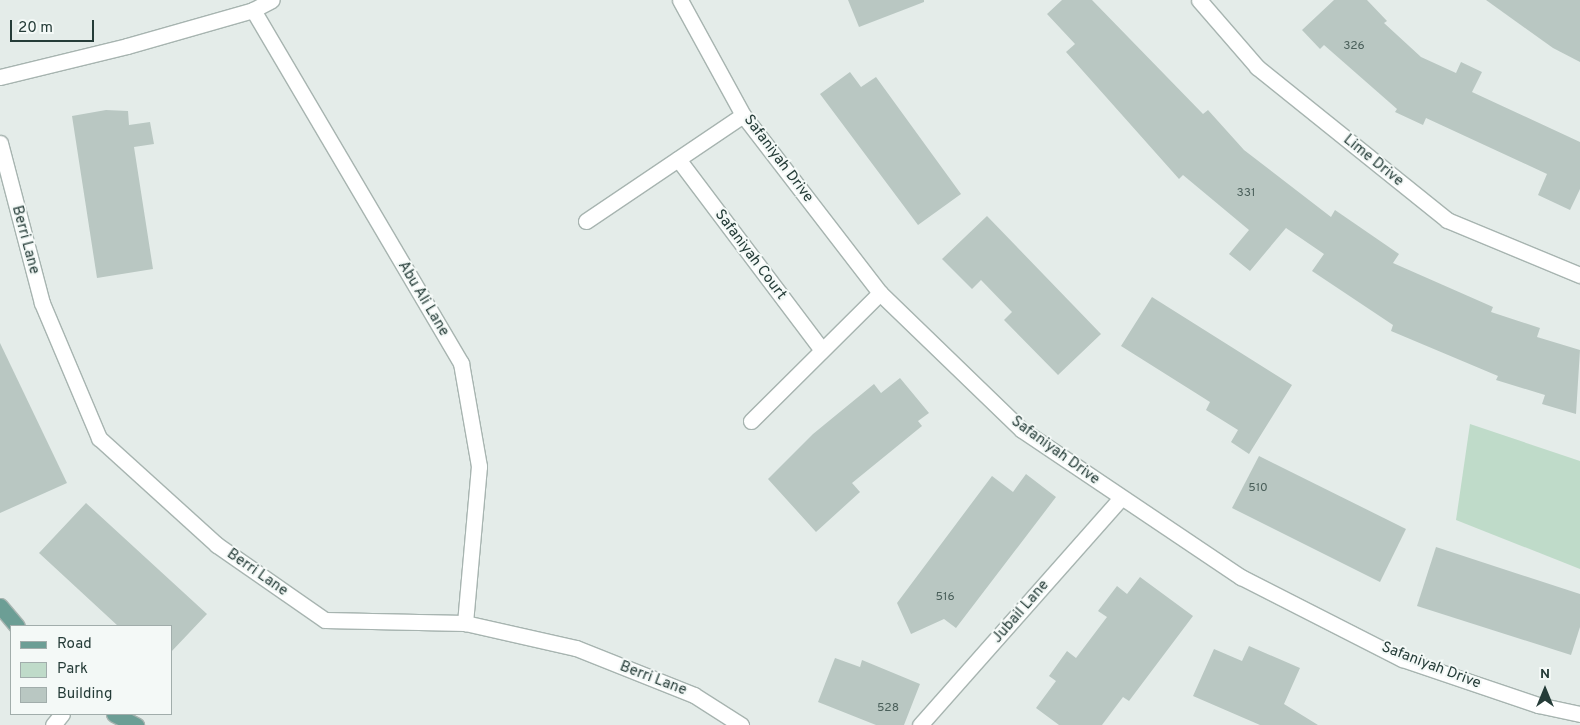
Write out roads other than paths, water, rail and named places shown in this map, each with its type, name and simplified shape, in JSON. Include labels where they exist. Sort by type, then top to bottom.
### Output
[{"type":"main road","points":[[0,606],[16,625]]},
{"type":"main road","points":[[116,715],[136,725]]},
{"type":"street","points":[[0,77],[253,10],[272,0]]},
{"type":"street","name":"Safaniyah Drive","points":[[680,0],[743,115],[880,292],[1022,430],[1121,498],[1241,576],[1402,658],[1538,705],[1580,714]]},
{"type":"street","name":"Lime Drive","points":[[1199,0],[1257,67],[1447,220],[1580,275]]},
{"type":"street","name":"Abu Ali Lane","points":[[253,10],[461,363],[479,466],[464,623]]},
{"type":"street","points":[[586,221],[743,115]]},
{"type":"street","name":"Berri Lane","points":[[0,143],[42,303],[99,438],[217,545],[325,620],[464,623],[576,648],[694,695],[741,725]]},
{"type":"street","name":"Safaniyah Court","points":[[678,159],[822,350]]},
{"type":"street","points":[[751,421],[880,292]]},
{"type":"street","name":"Jubail Lane","points":[[920,725],[1121,498]]},
{"type":"street","points":[[53,725],[61,715]]}]
